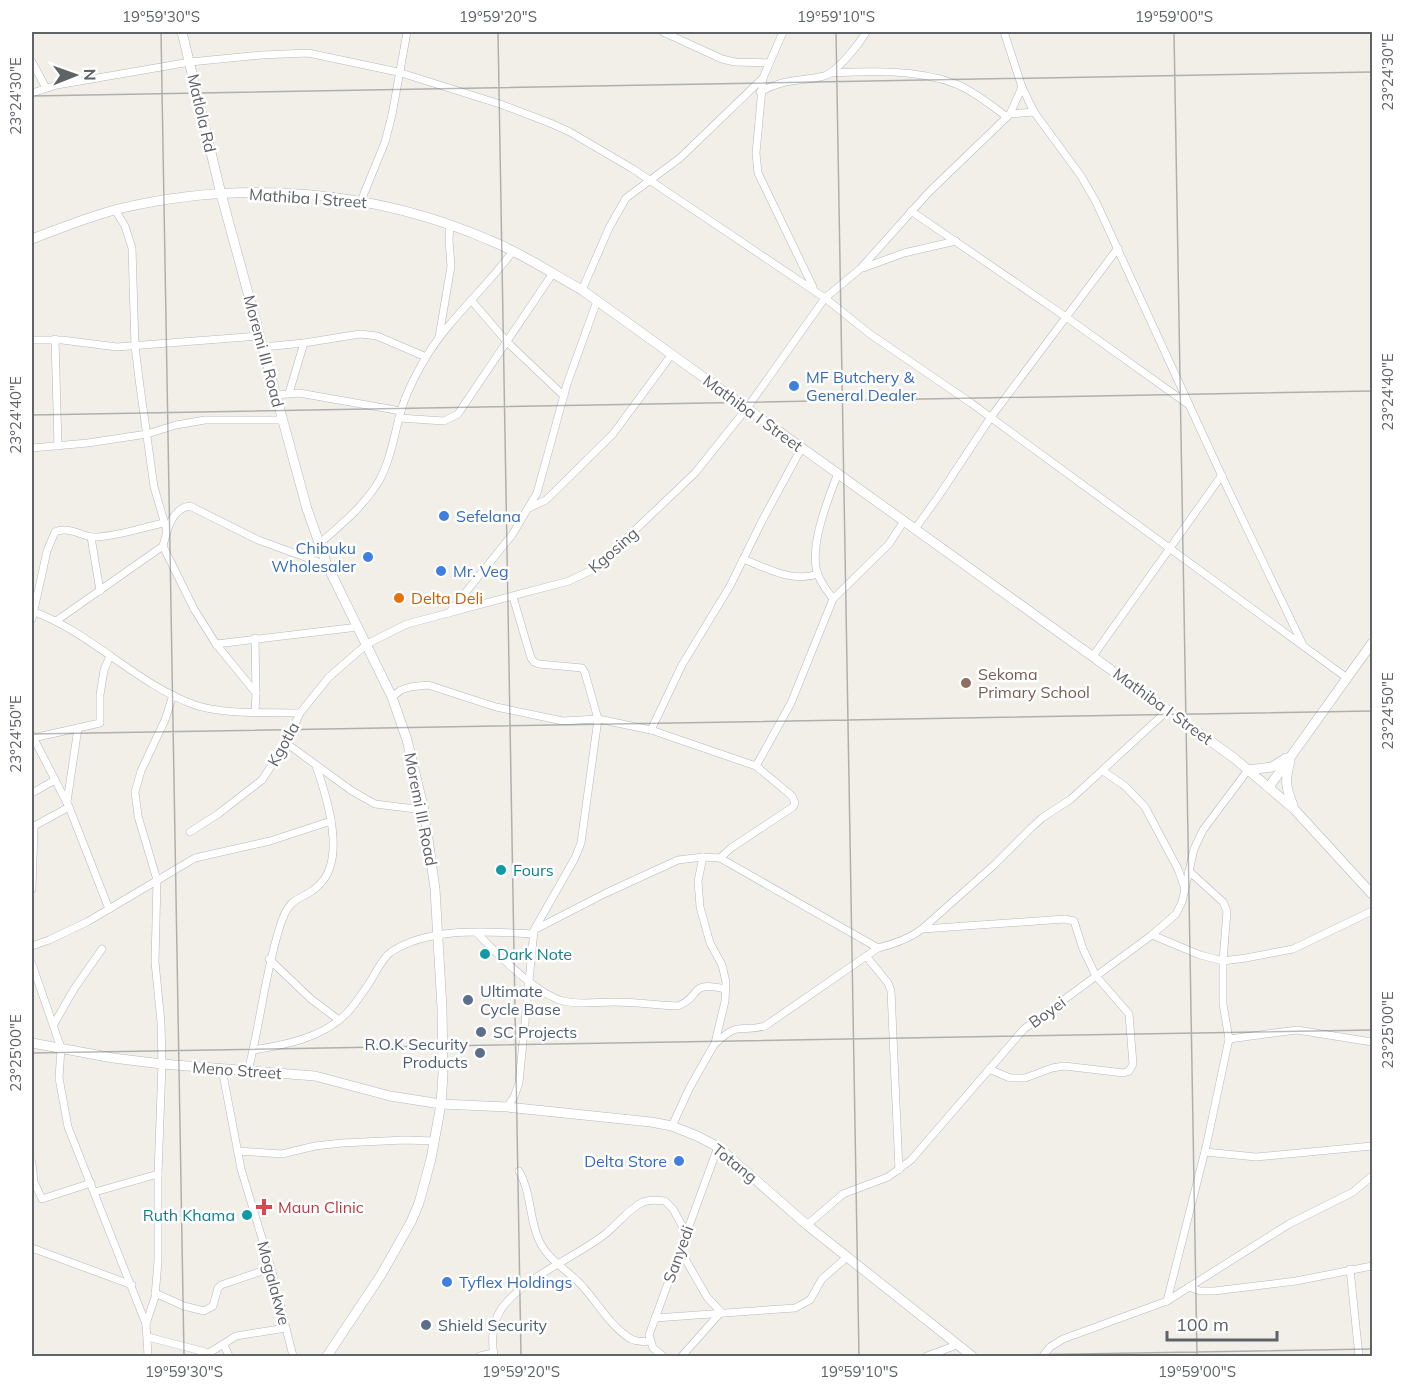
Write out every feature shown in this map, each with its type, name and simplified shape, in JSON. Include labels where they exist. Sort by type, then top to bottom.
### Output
[{"type":"street","name":"Matlola Rd","points":[[182,32],[221,194]]},
{"type":"street","points":[[361,201],[385,142],[407,32]]},
{"type":"street","points":[[663,32],[722,59],[735,62],[769,63]]},
{"type":"street","points":[[783,32],[763,78],[760,92],[756,153],[758,173],[814,290]]},
{"type":"street","points":[[831,73],[866,32]]},
{"type":"street","points":[[1004,32],[1022,87],[1034,112],[1081,176],[1118,249],[1303,645]]},
{"type":"street","points":[[32,93],[46,88],[190,62],[262,55],[308,54],[398,72],[500,104],[550,123],[598,148],[814,290],[870,334],[991,417],[1347,678]]},
{"type":"street","points":[[32,62],[46,88]]},
{"type":"street","points":[[760,92],[779,83],[831,73],[898,72],[946,81],[964,88],[1009,116],[1034,112]]},
{"type":"street","points":[[582,290],[619,208],[632,193],[651,182],[680,158],[763,78]]},
{"type":"street","points":[[860,269],[911,211],[1009,116],[1022,87]]},
{"type":"street","name":"Mathiba I Street","points":[[32,239],[115,210],[156,201],[221,194],[278,193],[361,201],[400,209],[450,224],[513,251],[582,290],[1168,710],[1248,770],[1294,809],[1372,894]]},
{"type":"street","name":"Moremi III Road","points":[[221,194],[307,510],[327,566],[392,697],[416,770],[434,878],[443,1044],[441,1104],[434,1141],[419,1203],[411,1222],[381,1275],[327,1356]]},
{"type":"street","points":[[115,210],[125,226],[132,248],[135,346],[154,487],[166,531]]},
{"type":"street","points":[[911,211],[1191,406]]},
{"type":"street","points":[[439,339],[451,266],[450,224]]},
{"type":"street","points":[[860,269],[904,253],[956,241]]},
{"type":"street","points":[[915,529],[991,417],[1118,249]]},
{"type":"street","points":[[320,544],[350,517],[374,489],[391,452],[400,414],[410,387],[426,357],[513,251]]},
{"type":"street","name":"Kgosing","points":[[367,644],[407,624],[569,581],[594,569],[695,473],[747,408],[825,298],[860,269]]},
{"type":"street","points":[[276,395],[289,393],[378,405],[400,414],[444,421],[458,414],[553,273]]},
{"type":"street","points":[[471,300],[507,342],[564,396]]},
{"type":"street","points":[[449,613],[512,535],[530,508],[542,478],[564,396],[597,301]]},
{"type":"street","points":[[263,347],[360,334],[377,336],[426,357]]},
{"type":"street","points":[[32,340],[55,339],[103,346],[135,346],[260,336]]},
{"type":"street","points":[[55,339],[58,446]]},
{"type":"street","points":[[289,393],[304,343]]},
{"type":"street","points":[[530,508],[546,500],[613,434],[672,354]]},
{"type":"street","points":[[32,448],[147,434],[183,423],[205,420],[282,420]]},
{"type":"street","points":[[651,730],[682,665],[730,586],[802,447]]},
{"type":"street","points":[[833,599],[818,574],[816,560],[819,529],[837,473]]},
{"type":"street","points":[[1094,656],[1222,475]]},
{"type":"street","points":[[256,693],[216,644],[183,589],[163,546],[166,531],[176,512],[190,506],[258,540],[327,566]]},
{"type":"street","points":[[756,766],[791,703],[833,599],[889,544],[904,521]]},
{"type":"street","points":[[164,523],[91,537],[60,530],[55,532],[47,552],[32,614],[56,621],[173,695],[211,710],[300,713]]},
{"type":"street","points":[[91,537],[100,591]]},
{"type":"street","points":[[56,621],[163,546]]},
{"type":"street","points":[[743,559],[794,578],[818,574]]},
{"type":"street","points":[[507,1107],[519,1083],[534,932],[581,843],[598,719],[582,668],[534,663],[513,597]]},
{"type":"street","points":[[216,644],[358,627]]},
{"type":"street","points":[[255,638],[255,711]]},
{"type":"street","points":[[1269,788],[1372,643]]},
{"type":"street","name":"Kgotla","points":[[190,832],[218,814],[262,780],[286,743],[300,713],[329,677],[367,644]]},
{"type":"street","points":[[110,656],[104,670],[100,695],[100,723],[32,737],[68,805],[110,909]]},
{"type":"street","points":[[392,697],[410,687],[428,686],[495,707],[563,721],[598,719],[651,730],[756,766],[792,796],[795,802],[793,807],[731,848],[720,858]]},
{"type":"street","points":[[146,1324],[155,1293],[158,1262],[162,1064],[161,1022],[155,962],[157,880],[138,816],[135,792],[141,771],[165,720],[173,695]]},
{"type":"street","points":[[715,1043],[735,1028],[765,1026],[878,948],[911,937],[922,929],[994,865],[1036,823],[1071,799],[1168,710]]},
{"type":"street","points":[[68,805],[78,728]]},
{"type":"street","points":[[286,743],[352,791],[375,804],[424,810]]},
{"type":"street","points":[[1248,770],[1280,764],[1292,753]]},
{"type":"street","points":[[1292,753],[1286,780],[1287,791],[1294,809]]},
{"type":"street","points":[[248,1071],[269,959],[286,911],[292,902],[318,887],[329,868],[333,838],[331,821],[326,793],[316,766]]},
{"type":"street","name":"Boyei","points":[[807,1225],[843,1194],[872,1185],[899,1170],[922,1150],[1024,1029],[1152,935],[1176,914],[1182,902],[1194,849],[1203,830],[1248,770]]},
{"type":"street","points":[[1103,771],[1125,786],[1145,807],[1178,869],[1185,890]]},
{"type":"street","points":[[32,793],[55,780]]},
{"type":"street","points":[[32,889],[35,826],[68,805]]},
{"type":"street","points":[[32,946],[49,940],[110,909],[204,855],[270,841],[331,821]]},
{"type":"street","points":[[672,1126],[690,1087],[715,1043],[726,982],[722,965],[710,943],[700,907],[698,881],[704,857]]},
{"type":"street","points":[[253,1050],[281,1046],[307,1037],[339,1020],[366,988],[388,955],[407,945],[438,933],[534,932],[606,892],[678,860],[720,858],[878,948]]},
{"type":"street","points":[[1167,1301],[1205,1152],[1229,1039],[1224,1012],[1223,961],[1226,907],[1189,871]]},
{"type":"street","points":[[1152,935],[1200,955],[1223,961],[1293,949],[1372,911]]},
{"type":"street","points":[[922,929],[1069,919],[1074,921],[1077,924],[1083,949],[1096,976],[1129,1014],[1132,1064],[1129,1071],[1124,1073],[1064,1066],[1025,1078],[1011,1078],[989,1069]]},
{"type":"street","points":[[477,933],[495,952],[548,995],[566,1002],[678,1006],[703,986],[710,985],[725,989]]},
{"type":"street","points":[[54,1024],[74,989],[102,949]]},
{"type":"street","points":[[867,956],[888,983],[891,991],[899,1170]]},
{"type":"street","points":[[269,959],[311,999],[339,1020]]},
{"type":"street","points":[[32,964],[61,1048],[59,1078],[68,1127],[146,1324],[148,1356]]},
{"type":"street","points":[[1229,1039],[1297,1030],[1372,1042]]},
{"type":"street","name":"Meno Street","points":[[32,1042],[113,1058],[162,1064],[315,1076],[390,1096],[441,1104]]},
{"type":"street","name":"Mogalakwe","points":[[222,1070],[241,1169],[271,1268],[293,1356]]},
{"type":"street","name":"Totang","points":[[441,1104],[507,1107],[651,1122],[672,1126],[697,1136],[717,1148],[807,1225],[972,1356]]},
{"type":"street","points":[[238,1150],[282,1154],[315,1146],[342,1143],[434,1141]]},
{"type":"street","points":[[1205,1152],[1256,1157],[1372,1146]]},
{"type":"street","name":"Sanyedi","points":[[649,1341],[649,1335],[717,1148]]},
{"type":"street","points":[[32,1163],[33,1182],[40,1198],[44,1199],[91,1183]]},
{"type":"street","points":[[519,1171],[525,1183],[537,1237],[545,1252],[583,1286],[611,1321],[632,1339],[640,1342],[649,1341],[653,1348],[663,1356]]},
{"type":"street","points":[[95,1192],[158,1174]]},
{"type":"street","points":[[1043,1356],[1050,1347],[1063,1339],[1167,1301],[1289,1224],[1353,1192],[1372,1176]]},
{"type":"street","points":[[480,1356],[494,1355],[492,1336],[496,1319],[504,1305],[525,1285],[605,1234],[622,1216],[644,1202],[665,1201],[673,1209],[686,1233]]},
{"type":"street","points":[[32,1248],[132,1285]]},
{"type":"street","points":[[680,1250],[707,1297],[721,1312]]},
{"type":"street","points":[[655,1318],[795,1308],[805,1304],[822,1279],[847,1257]]},
{"type":"street","points":[[1189,1287],[1200,1291],[1214,1291],[1296,1281],[1372,1266]]},
{"type":"street","points":[[155,1293],[184,1306],[204,1311],[213,1306],[221,1285],[271,1268]]},
{"type":"street","points":[[1350,1269],[1359,1356]]},
{"type":"street","points":[[682,1356],[698,1341],[721,1312]]},
{"type":"street","points":[[148,1337],[208,1353],[236,1336],[286,1328]]},
{"type":"street","points":[[224,1345],[229,1356]]},
{"type":"street","points":[[927,1356],[957,1345]]},
{"type":"place","name":"MF Butchery & General Dealer","points":[[794,386]]},
{"type":"place","name":"Sefelana","points":[[444,516]]},
{"type":"place","name":"Chibuku Wholesaler","points":[[368,557]]},
{"type":"place","name":"Mr. Veg","points":[[441,571]]},
{"type":"place","name":"Delta Deli","points":[[399,598]]},
{"type":"place","name":"Sekoma Primary School","points":[[966,683]]},
{"type":"place","name":"Fours","points":[[501,870]]},
{"type":"place","name":"Dark Note","points":[[485,954]]},
{"type":"place","name":"Ultimate Cycle Base","points":[[468,1000]]},
{"type":"place","name":"SC Projects","points":[[481,1032]]},
{"type":"place","name":"R.O.K Security Products","points":[[480,1053]]},
{"type":"place","name":"Delta Store","points":[[679,1161]]},
{"type":"place","name":"Maun Clinic","points":[[264,1207]]},
{"type":"place","name":"Ruth Khama","points":[[247,1215]]},
{"type":"place","name":"Tyflex Holdings","points":[[447,1282]]},
{"type":"place","name":"Shield Security","points":[[426,1325]]}]
